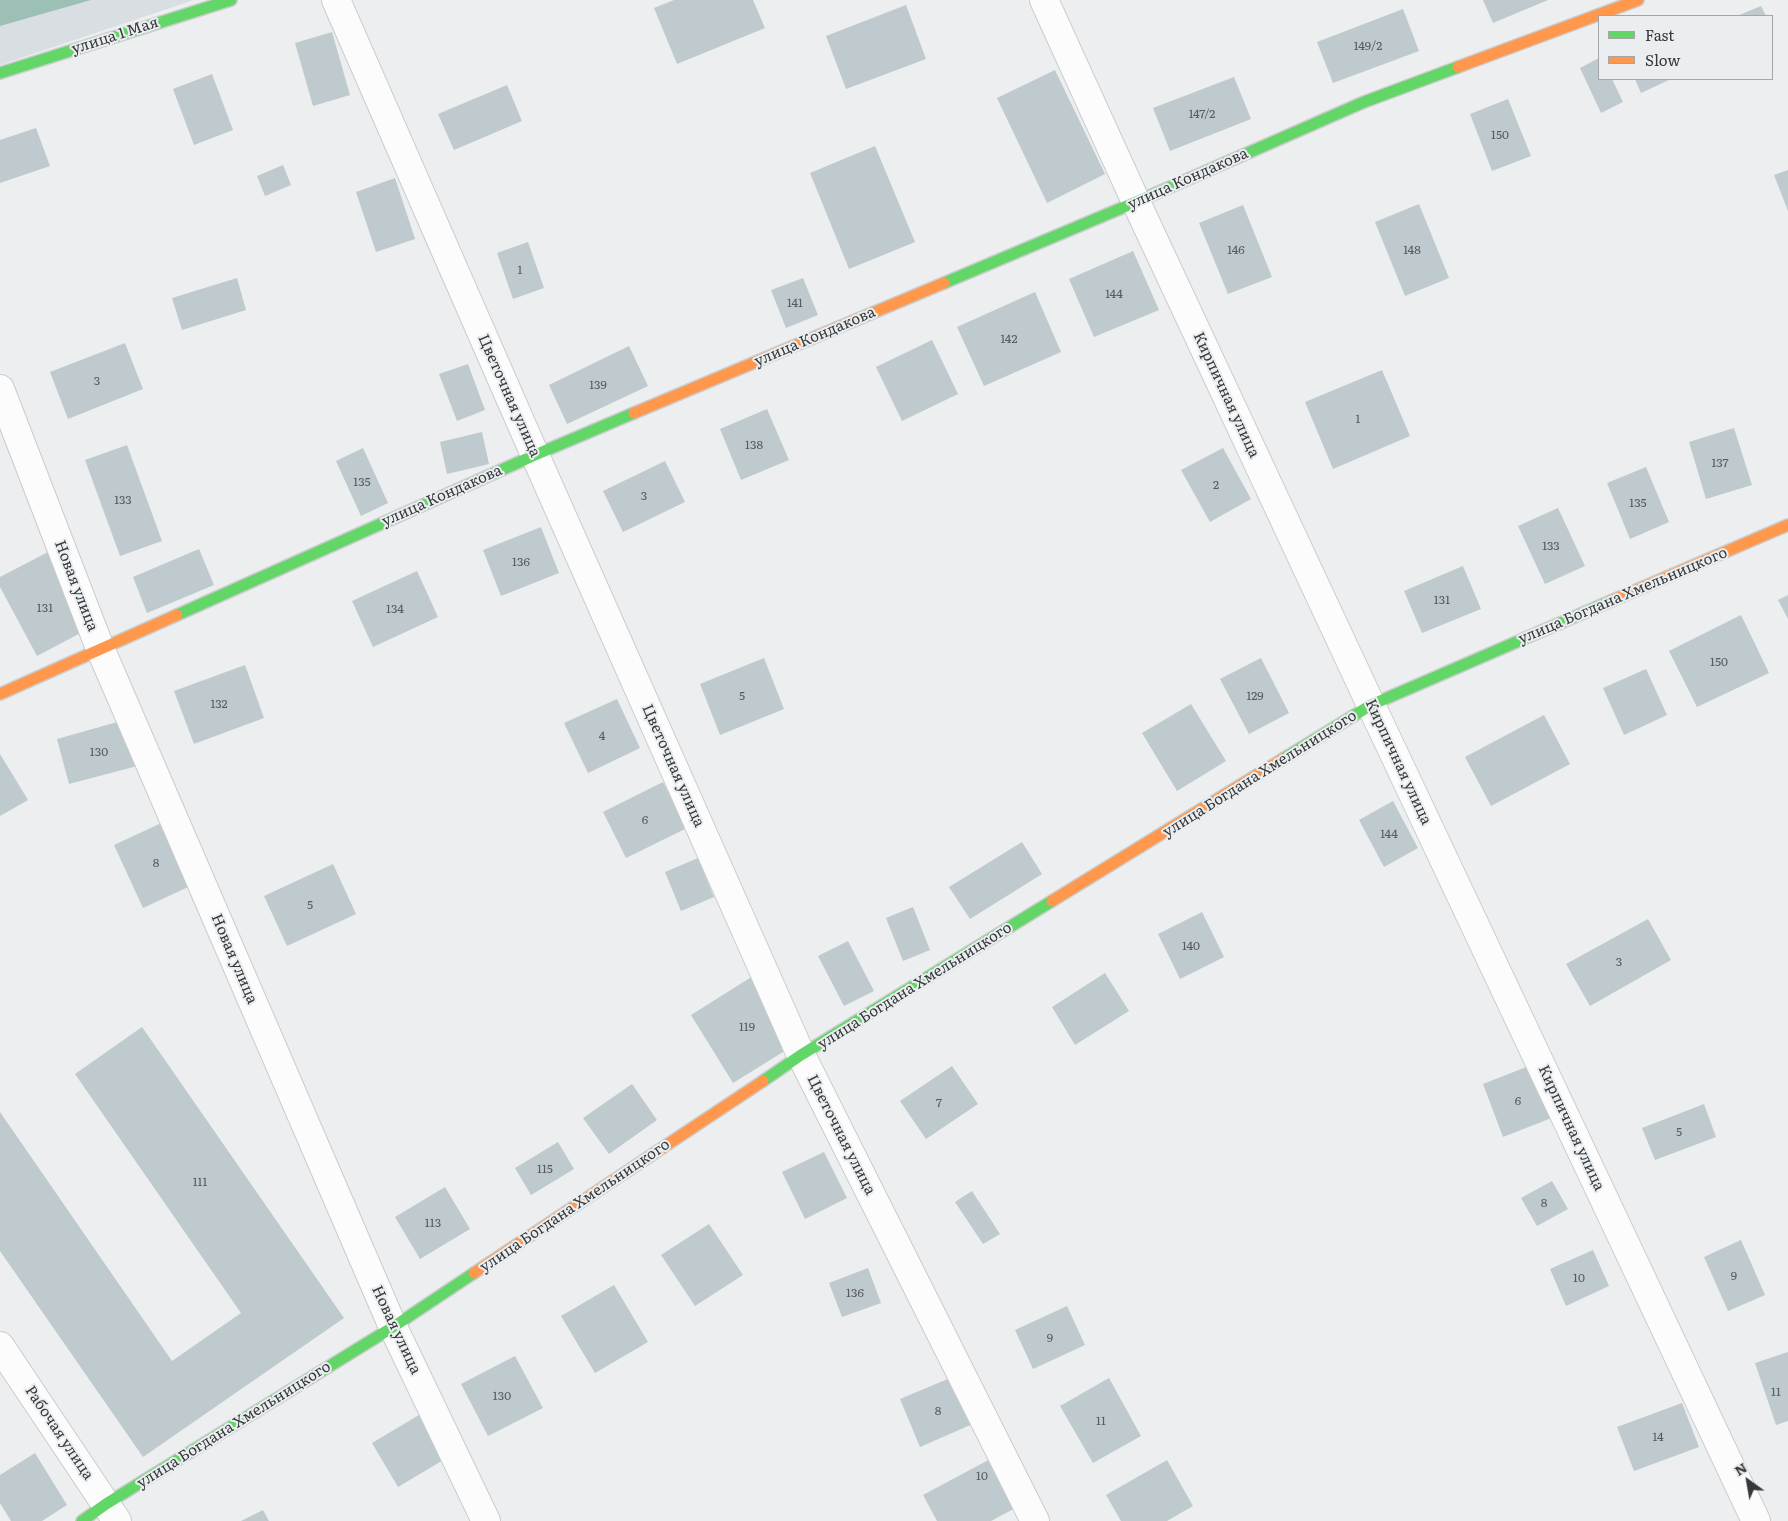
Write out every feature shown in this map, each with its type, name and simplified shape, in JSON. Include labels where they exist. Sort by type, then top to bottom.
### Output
[{"type":"street","name":"улица 1 Мая","points":[[0,73],[231,0]]},
{"type":"street","name":"Цветочная улица","points":[[336,0],[801,1055],[1035,1521]]},
{"type":"street","name":"Кирпичная улица","points":[[1044,0],[1136,202],[1371,705],[1756,1521]]},
{"type":"street","name":"улица Кондакова","points":[[0,694],[535,455],[1136,202],[1364,102],[1638,0]]},
{"type":"street","name":"Новая улица","points":[[0,389],[100,648],[393,1327],[486,1521]]},
{"type":"street","name":"улица Богдана Хмельницкого","points":[[82,1521],[111,1512],[801,1055],[1371,705],[1788,525]]},
{"type":"street","name":"Рабочая улица","points":[[0,1346],[111,1512]]},
{"type":"shaded area","points":[[0,0],[194,0],[0,65]]},
{"type":"shaded area","points":[[0,0],[91,0],[0,26]]},
{"type":"building","points":[[674,0],[753,0],[765,28],[677,64],[654,8]]},
{"type":"building","points":[[1483,0],[1548,0],[1493,23]]},
{"type":"building","points":[[906,5],[926,59],[846,89],[826,36]]},
{"type":"building","points":[[1761,6],[1766,15],[1739,15]]},
{"type":"building","points":[[1403,9],[1419,51],[1333,83],[1317,42]]},
{"type":"building","points":[[332,32],[350,95],[313,106],[295,43]]},
{"type":"building","points":[[1598,59],[1598,80],[1612,80],[1623,102],[1601,113],[1580,68]]},
{"type":"building","points":[[1055,70],[1105,174],[1047,203],[997,98]]},
{"type":"building","points":[[212,74],[233,130],[194,145],[173,89]]},
{"type":"building","points":[[1234,77],[1251,119],[1170,151],[1153,108]]},
{"type":"building","points":[[1635,80],[1669,80],[1641,93]]},
{"type":"building","points":[[507,85],[522,121],[454,150],[438,114]]},
{"type":"building","points":[[1508,99],[1531,156],[1492,171],[1470,114]]},
{"type":"building","points":[[36,128],[50,166],[0,183],[0,140]]},
{"type":"building","points":[[875,146],[915,242],[849,269],[810,173]]},
{"type":"building","points":[[283,165],[291,185],[265,196],[257,176]]},
{"type":"building","points":[[1788,170],[1788,211],[1774,175]]},
{"type":"building","points":[[395,178],[415,239],[376,252],[356,192]]},
{"type":"building","points":[[1419,204],[1449,278],[1405,296],[1375,222]]},
{"type":"building","points":[[1243,205],[1272,277],[1228,294],[1199,223]]},
{"type":"building","points":[[528,242],[544,288],[513,299],[497,253]]},
{"type":"building","points":[[1133,251],[1159,310],[1094,337],[1069,279]]},
{"type":"building","points":[[237,278],[246,310],[182,330],[172,298]]},
{"type":"building","points":[[803,278],[818,315],[786,328],[771,290]]},
{"type":"building","points":[[1035,292],[1061,352],[984,386],[957,327]]},
{"type":"building","points":[[932,340],[958,394],[902,421],[876,367]]},
{"type":"building","points":[[125,343],[143,389],[68,419],[50,372]]},
{"type":"building","points":[[629,346],[648,386],[567,424],[549,385]]},
{"type":"building","points":[[468,364],[485,410],[457,421],[439,374]]},
{"type":"building","points":[[1382,370],[1410,436],[1333,469],[1305,402]]},
{"type":"building","points":[[767,409],[789,460],[741,480],[720,429]]},
{"type":"building","points":[[1734,428],[1752,485],[1706,499],[1689,442]]},
{"type":"building","points":[[482,432],[489,464],[447,474],[440,442]]},
{"type":"building","points":[[127,445],[162,541],[120,556],[85,460]]},
{"type":"building","points":[[363,448],[388,503],[361,516],[336,461]]},
{"type":"building","points":[[1223,448],[1251,499],[1210,522],[1181,470]]},
{"type":"building","points":[[665,461],[685,502],[623,532],[603,491]]},
{"type":"building","points":[[1646,467],[1669,522],[1630,539],[1607,483]]},
{"type":"building","points":[[1558,508],[1585,566],[1545,584],[1518,526]]},
{"type":"building","points":[[541,527],[559,573],[501,596],[483,550]]},
{"type":"building","points":[[199,549],[214,585],[147,613],[133,577]]},
{"type":"building","points":[[50,551],[90,628],[37,656],[0,587],[0,577]]},
{"type":"building","points":[[1463,566],[1481,609],[1422,633],[1404,591]]},
{"type":"building","points":[[417,571],[438,617],[373,647],[352,601]]},
{"type":"building","points":[[1788,595],[1788,619],[1778,600]]},
{"type":"building","points":[[1741,615],[1769,673],[1697,707],[1669,651]]},
{"type":"building","points":[[764,658],[784,709],[720,735],[700,684]]},
{"type":"building","points":[[1261,658],[1289,713],[1249,734],[1220,679]]},
{"type":"building","points":[[245,665],[264,718],[194,744],[174,691]]},
{"type":"building","points":[[1646,669],[1667,715],[1624,735],[1603,688]]},
{"type":"building","points":[[617,699],[640,748],[588,773],[564,723]]},
{"type":"building","points":[[1191,704],[1226,761],[1177,791],[1142,733]]},
{"type":"building","points":[[1544,715],[1570,764],[1491,806],[1465,757]]},
{"type":"building","points":[[128,719],[141,765],[69,784],[57,739]]},
{"type":"building","points":[[0,754],[28,800],[0,816]]},
{"type":"building","points":[[663,782],[687,828],[626,858],[603,812]]},
{"type":"building","points":[[1393,801],[1418,848],[1384,867],[1359,820]]},
{"type":"building","points":[[170,819],[199,882],[143,908],[114,845]]},
{"type":"building","points":[[1022,842],[1042,874],[970,919],[949,887]]},
{"type":"building","points":[[698,858],[714,897],[681,911],[665,872]]},
{"type":"building","points":[[333,864],[356,914],[287,946],[264,896]]},
{"type":"building","points":[[913,907],[930,950],[903,961],[886,918]]},
{"type":"building","points":[[1202,912],[1224,957],[1180,979],[1158,934]]},
{"type":"building","points":[[1648,919],[1671,960],[1590,1006],[1566,964]]},
{"type":"building","points":[[848,941],[874,991],[844,1006],[818,956]]},
{"type":"building","points":[[761,971],[804,1039],[733,1083],[691,1015]]},
{"type":"building","points":[[1105,973],[1129,1011],[1075,1045],[1052,1007]]},
{"type":"building","points":[[142,1027],[344,1318],[143,1457],[0,1251],[0,1112],[172,1361],[241,1313],[75,1074]]},
{"type":"building","points":[[1534,1064],[1554,1117],[1503,1137],[1483,1084]]},
{"type":"building","points":[[952,1066],[978,1104],[926,1139],[900,1101]]},
{"type":"building","points":[[632,1084],[657,1120],[609,1154],[583,1118]]},
{"type":"building","points":[[1704,1104],[1716,1137],[1655,1160],[1642,1128]]},
{"type":"building","points":[[558,1142],[574,1169],[531,1195],[515,1168]]},
{"type":"building","points":[[824,1152],[847,1198],[805,1219],[782,1172]]},
{"type":"building","points":[[1552,1181],[1568,1209],[1537,1226],[1521,1198]]},
{"type":"building","points":[[445,1187],[470,1229],[420,1259],[395,1217]]},
{"type":"building","points":[[972,1191],[1000,1234],[983,1244],[955,1202]]},
{"type":"building","points":[[709,1224],[743,1275],[695,1306],[661,1255]]},
{"type":"building","points":[[1741,1240],[1765,1295],[1728,1311],[1704,1257]]},
{"type":"building","points":[[1593,1250],[1609,1286],[1566,1306],[1550,1269]]},
{"type":"building","points":[[868,1268],[881,1303],[842,1317],[829,1283]]},
{"type":"building","points":[[614,1285],[648,1342],[595,1373],[561,1316]]},
{"type":"building","points":[[1067,1306],[1085,1345],[1033,1369],[1015,1330]]},
{"type":"building","points":[[1788,1352],[1788,1421],[1776,1425],[1755,1363]]},
{"type":"building","points":[[515,1356],[543,1408],[488,1436],[461,1384]]},
{"type":"building","points":[[955,1376],[975,1423],[920,1447],[900,1399]]},
{"type":"building","points":[[1109,1378],[1141,1436],[1093,1463],[1060,1406]]},
{"type":"building","points":[[1682,1403],[1699,1447],[1634,1471],[1617,1427]]},
{"type":"building","points":[[424,1412],[450,1456],[398,1487],[372,1443]]},
{"type":"building","points":[[35,1453],[67,1505],[42,1521],[11,1521],[0,1503],[0,1475]]},
{"type":"building","points":[[994,1457],[1021,1505],[991,1521],[937,1521],[923,1495]]},
{"type":"building","points":[[1167,1460],[1193,1506],[1167,1521],[1121,1521],[1106,1495]]},
{"type":"building","points":[[263,1510],[269,1521],[241,1521]]},
{"type":"traffic: fast","points":[[0,73],[231,0]]},
{"type":"traffic: fast","points":[[944,283],[1136,202],[1364,102],[1458,67]]},
{"type":"traffic: fast","points":[[177,615],[535,455],[634,413]]},
{"type":"traffic: fast","points":[[1283,759],[1371,705],[1611,601]]},
{"type":"traffic: fast","points":[[763,1081],[801,1055],[1052,901]]},
{"type":"traffic: fast","points":[[82,1521],[106,1504],[393,1327],[474,1273]]},
{"type":"traffic: slow","points":[[1458,67],[1638,0]]},
{"type":"traffic: slow","points":[[634,413],[944,283]]},
{"type":"traffic: slow","points":[[1611,601],[1788,525]]},
{"type":"traffic: slow","points":[[0,694],[177,615]]},
{"type":"traffic: slow","points":[[1052,901],[1283,759]]},
{"type":"traffic: slow","points":[[474,1273],[763,1081]]}]
